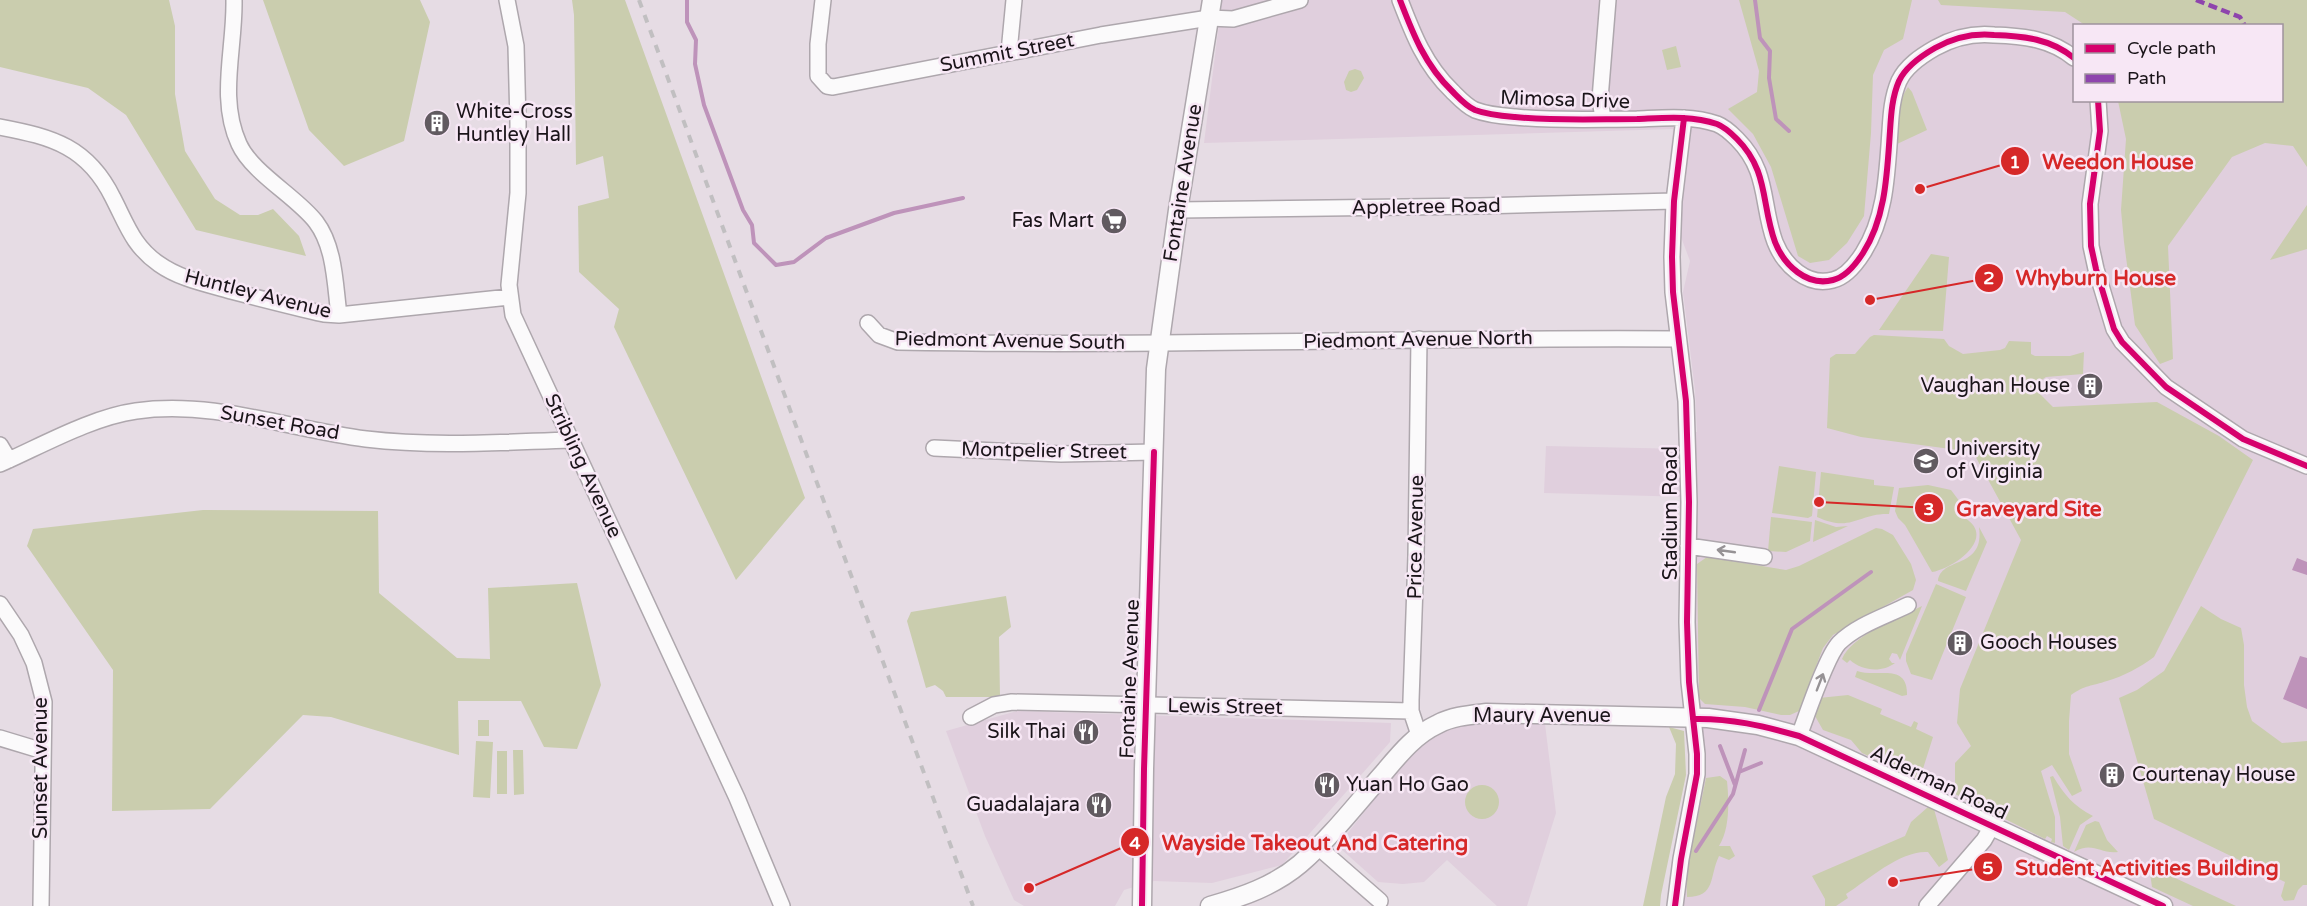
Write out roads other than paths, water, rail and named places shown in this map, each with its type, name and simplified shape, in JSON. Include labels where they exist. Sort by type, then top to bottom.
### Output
[{"type":"main road","name":"Fontaine Avenue","points":[[1143,906],[1146,705],[1158,343],[1211,9]]},
{"type":"main road","name":"Maury Avenue","points":[[1210,906],[1254,892],[1301,863],[1419,735],[1448,720],[1487,713],[1693,719]]},
{"type":"main road","name":"Alderman Road","points":[[1693,719],[1758,724],[1799,736],[2163,906]]},
{"type":"street","points":[[234,0],[228,91],[230,118],[240,147],[258,168],[316,222],[326,241],[334,273],[339,315]]},
{"type":"street","name":"Stribling Avenue","points":[[507,0],[516,46],[518,123],[518,193],[510,272],[513,315],[736,798],[782,906]]},
{"type":"street","name":"Summit Street","points":[[823,0],[818,44],[818,76],[822,82],[833,87],[1211,9]]},
{"type":"street","points":[[1009,52],[1014,0]]},
{"type":"street","points":[[1211,9],[1233,19],[1300,0]]},
{"type":"street","name":"Mimosa Drive","points":[[1400,0],[1422,53],[1436,75],[1461,100],[1476,110],[1494,115],[1533,119],[1684,118],[1720,125],[1731,132],[1744,145],[1762,178],[1775,241],[1782,255],[1802,276],[1821,281],[1840,277],[1858,260],[1868,245],[1878,222],[1887,173],[1892,106],[1899,81],[1909,66],[1940,45],[1962,37],[1984,34],[2024,36],[2044,41],[2062,48],[2073,57]]},
{"type":"street","points":[[1604,119],[1600,99],[1608,0]]},
{"type":"street","points":[[2098,102],[2100,131],[2090,204],[2091,246],[2114,329],[2122,342],[2166,387],[2243,439],[2307,466]]},
{"type":"street","name":"Stadium Road","points":[[1675,906],[1681,859],[1697,774],[1689,682],[1687,622],[1689,494],[1686,401],[1673,292],[1674,201],[1684,118]]},
{"type":"street","name":"Huntley Avenue","points":[[0,127],[44,136],[85,158],[101,176],[132,237],[146,254],[174,274],[324,314],[339,315],[510,297]]},
{"type":"street","name":"Appletree Road","points":[[1178,210],[1674,201]]},
{"type":"street","name":"Piedmont Avenue South","points":[[868,323],[879,334],[898,342],[1158,343]]},
{"type":"street","name":"Piedmont Avenue North","points":[[1158,343],[1419,339],[1678,339]]},
{"type":"street","name":"Price Avenue","points":[[1419,339],[1411,711],[1419,735]]},
{"type":"street","name":"Sunset Road","points":[[4,462],[107,417],[159,408],[207,410],[362,438],[397,442],[571,440]]},
{"type":"street","points":[[0,445],[4,462]]},
{"type":"street","name":"Montpelier Street","points":[[934,448],[1060,454],[1154,452]]},
{"type":"street","points":[[1688,546],[1764,557]]},
{"type":"street","name":"Sunset Avenue","points":[[0,604],[21,635],[34,663],[44,702],[41,906]]},
{"type":"street","points":[[1799,736],[1837,644],[1852,632],[1908,605]]},
{"type":"street","name":"Lewis Street","points":[[971,717],[994,705],[1012,702],[1411,711]]},
{"type":"street","points":[[0,738],[44,751]]},
{"type":"street","points":[[1927,906],[1984,840],[1992,826]]},
{"type":"street","points":[[1317,846],[1380,901]]},
{"type":"waterway","points":[[687,0],[687,22],[696,40],[695,64],[704,105],[743,210],[752,225],[754,243],[776,265],[794,262],[826,238],[894,213],[963,198]]},
{"type":"waterway","points":[[1755,0],[1760,38],[1770,51],[1769,78],[1776,119],[1789,131]]},
{"type":"waterway","points":[[1759,710],[1792,629],[1871,572]]},
{"type":"waterway","points":[[1720,746],[1735,785]]},
{"type":"waterway","points":[[1696,851],[1733,794],[1745,750]]},
{"type":"waterway","points":[[1739,772],[1761,763]]},
{"type":"railway","points":[[639,0],[973,906]]},
{"type":"place","name":"White-Cross Huntley Hall","points":[[437,123]]},
{"type":"place","name":"Weedon House","points":[[1920,189]]},
{"type":"place","name":"Fas Mart","points":[[1114,221]]},
{"type":"place","name":"Whyburn House","points":[[1870,300]]},
{"type":"place","name":"Vaughan House","points":[[2090,386]]},
{"type":"place","name":"University of Virginia","points":[[1926,461]]},
{"type":"place","name":"Graveyard Site","points":[[1819,502]]},
{"type":"place","name":"Gooch Houses","points":[[1960,643]]},
{"type":"place","name":"Silk Thai","points":[[1086,732]]},
{"type":"place","name":"Courtenay House","points":[[2112,775]]},
{"type":"place","name":"Yuan Ho Gao","points":[[1327,785]]},
{"type":"place","name":"Guadalajara","points":[[1099,805]]},
{"type":"place","name":"Student Activities Building","points":[[1893,882]]},
{"type":"place","name":"Wayside Takeout And Catering","points":[[1029,888]]}]
